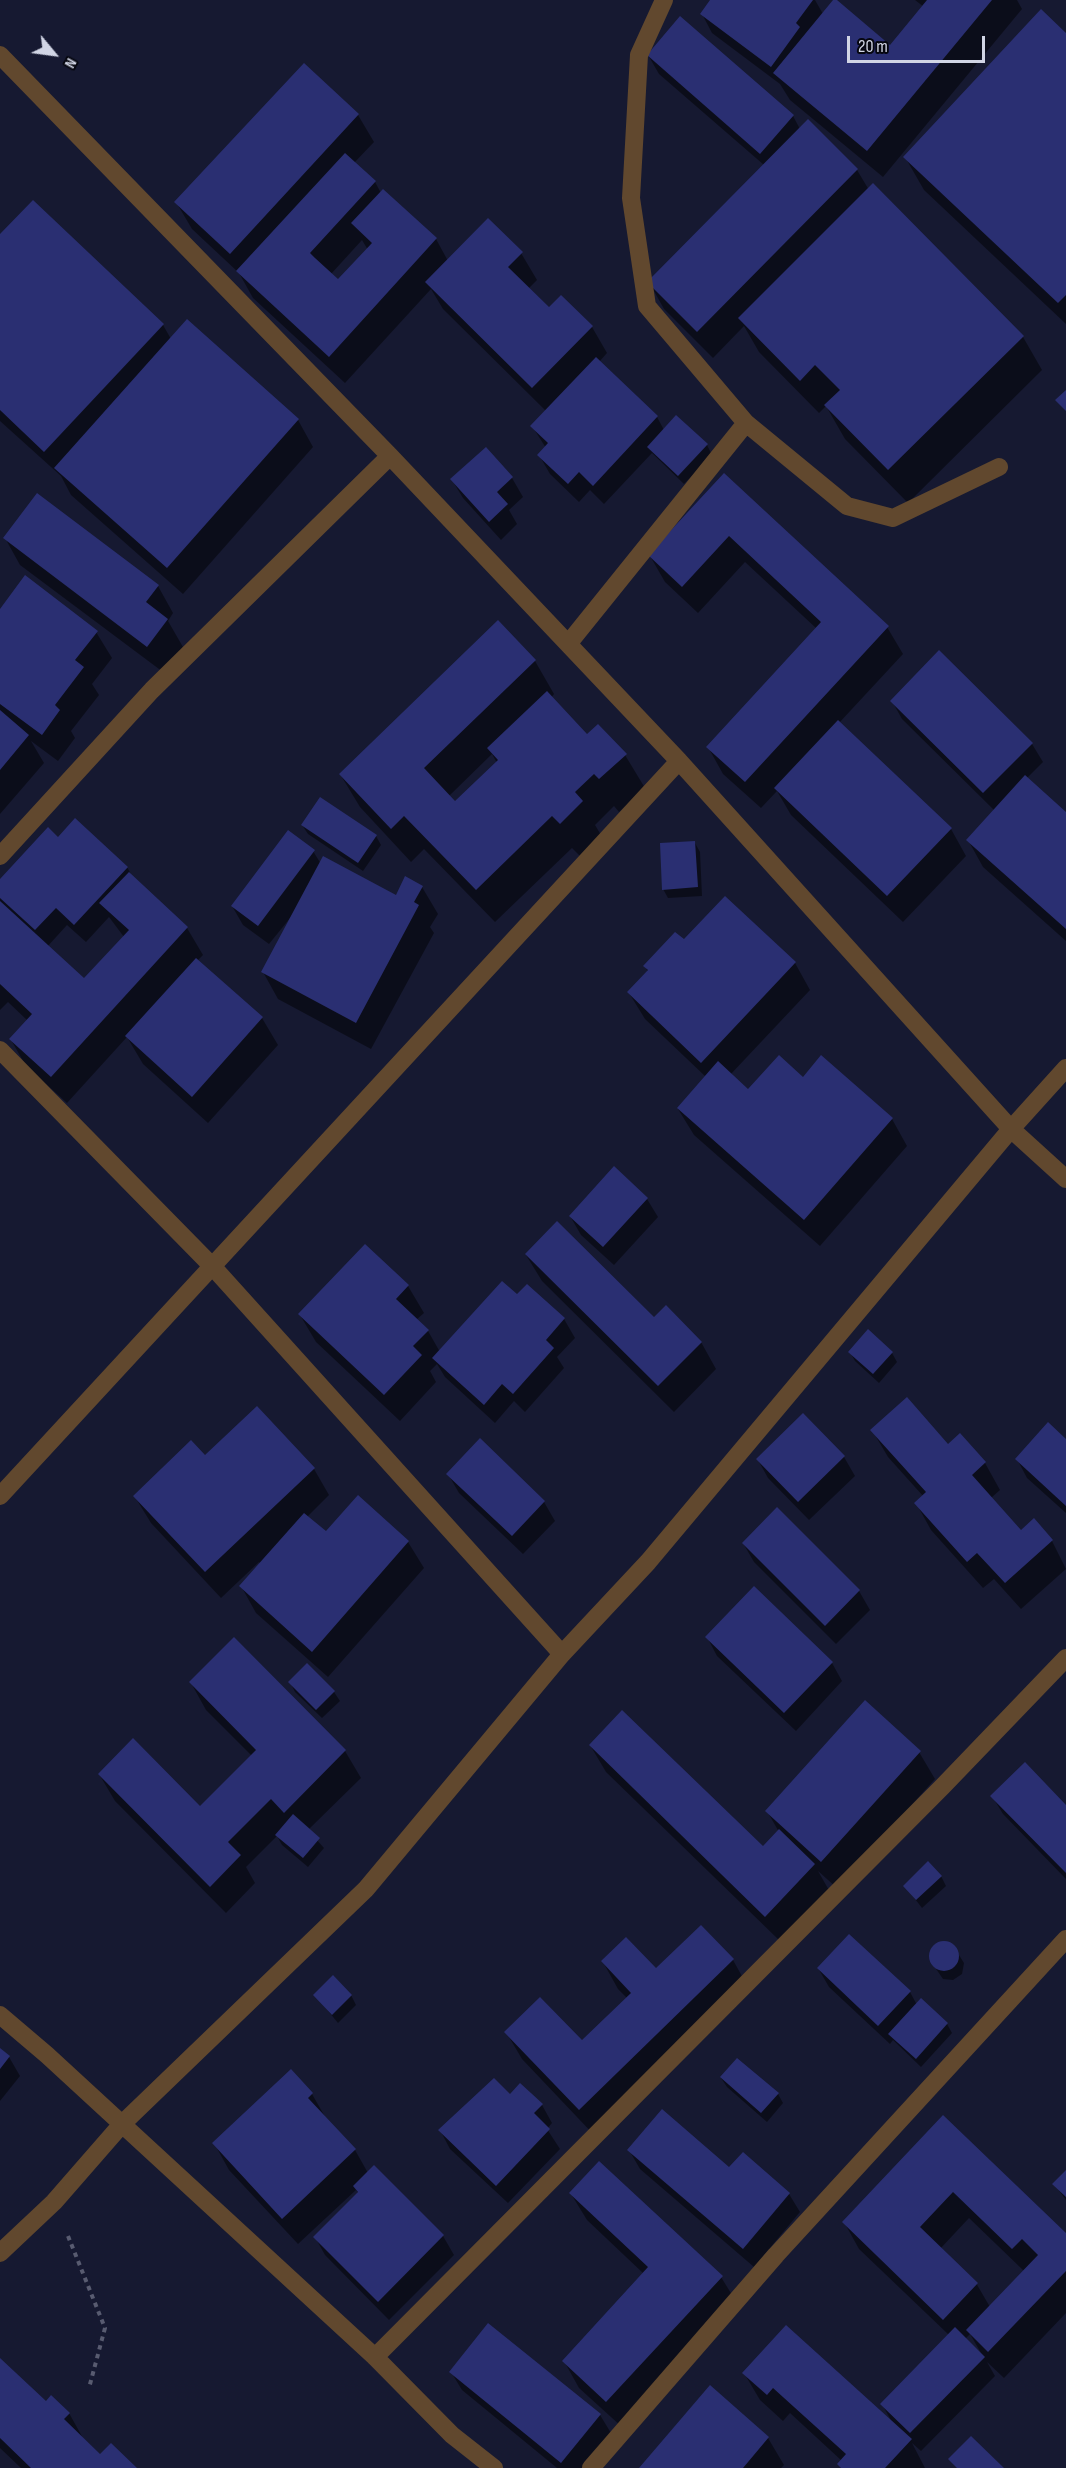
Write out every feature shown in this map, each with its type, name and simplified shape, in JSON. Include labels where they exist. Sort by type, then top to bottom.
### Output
[{"type":"street","points":[[664,0],[639,55],[632,186],[647,306],[746,423],[847,506],[893,518],[999,467]]},
{"type":"street","points":[[0,55],[390,456],[679,761],[1011,1129],[1066,1179]]},
{"type":"street","points":[[568,644],[746,423]]},
{"type":"street","points":[[0,856],[152,690],[390,456]]},
{"type":"street","points":[[0,1496],[679,761]]},
{"type":"street","points":[[0,1050],[213,1267],[562,1654]]},
{"type":"street","points":[[0,2253],[54,2202],[122,2124],[366,1889],[562,1654],[648,1562],[1011,1129],[1066,1068]]},
{"type":"street","points":[[375,2357],[943,1786],[1066,1658]]},
{"type":"street","points":[[591,2468],[784,2247],[1066,1939]]},
{"type":"street","points":[[0,2015],[375,2357],[452,2434],[494,2468]]},
{"type":"path","points":[[54,2202],[105,2328],[89,2388]]},
{"type":"building","points":[[710,0],[813,0],[796,23],[800,27],[771,67],[700,14]]},
{"type":"building","points":[[833,0],[837,0],[890,45],[927,0],[992,0],[867,151],[773,73]]},
{"type":"building","points":[[1041,9],[1066,33],[1066,295],[1058,303],[903,157]]},
{"type":"building","points":[[680,16],[794,115],[760,154],[647,55]]},
{"type":"building","points":[[304,63],[359,114],[230,254],[174,202]]},
{"type":"building","points":[[808,119],[858,169],[697,332],[647,282]]},
{"type":"building","points":[[345,153],[376,181],[310,253],[315,258],[338,279],[372,243],[351,223],[383,189],[437,238],[329,357],[236,271]]},
{"type":"building","points":[[873,183],[1024,336],[888,470],[824,405],[840,390],[815,365],[800,381],[738,318]]},
{"type":"building","points":[[33,200],[164,324],[44,452],[0,410],[0,234]]},
{"type":"building","points":[[488,218],[523,252],[508,267],[549,307],[561,295],[593,326],[532,388],[425,282]]},
{"type":"building","points":[[187,319],[299,419],[167,568],[54,468]]},
{"type":"building","points":[[596,357],[658,416],[593,486],[579,472],[568,484],[537,455],[548,443],[530,426]]},
{"type":"building","points":[[1066,390],[1066,411],[1055,400]]},
{"type":"building","points":[[676,415],[708,444],[678,476],[647,447]]},
{"type":"building","points":[[486,447],[513,477],[497,492],[508,504],[489,522],[450,479]]},
{"type":"building","points":[[724,473],[889,626],[745,782],[706,747],[821,622],[729,536],[682,587],[648,555]]},
{"type":"building","points":[[37,493],[159,585],[146,602],[168,619],[147,647],[3,538]]},
{"type":"building","points":[[25,575],[98,631],[75,660],[84,667],[55,705],[60,710],[42,735],[0,704],[0,609]]},
{"type":"building","points":[[498,620],[536,660],[424,768],[455,801],[498,760],[487,748],[547,691],[587,734],[598,724],[627,754],[599,779],[594,774],[575,792],[583,801],[560,824],[552,816],[476,890],[404,816],[391,829],[339,774]]},
{"type":"building","points":[[939,650],[1033,743],[983,793],[890,701]]},
{"type":"building","points":[[0,710],[29,735],[0,770]]},
{"type":"building","points":[[838,720],[952,828],[887,896],[774,788]]},
{"type":"building","points":[[1025,775],[1066,812],[1066,929],[966,840]]},
{"type":"building","points":[[320,797],[377,835],[358,863],[301,825]]},
{"type":"building","points":[[75,818],[128,867],[74,925],[56,908],[35,930],[0,898],[0,879],[48,827],[58,837]]},
{"type":"building","points":[[288,830],[315,850],[258,926],[231,906]]},
{"type":"building","points":[[695,841],[698,887],[662,890],[660,843]]},
{"type":"building","points":[[323,856],[396,895],[405,876],[423,886],[414,902],[419,905],[356,1023],[261,972]]},
{"type":"building","points":[[129,872],[188,927],[51,1077],[9,1039],[32,1014],[0,984],[0,901],[84,978],[129,930],[99,903]]},
{"type":"building","points":[[725,896],[796,962],[701,1063],[627,992],[648,970],[643,966],[675,932],[684,939]]},
{"type":"building","points":[[196,958],[263,1017],[192,1097],[125,1036]]},
{"type":"building","points":[[779,1055],[803,1077],[821,1055],[893,1118],[804,1220],[677,1108],[718,1061],[748,1089]]},
{"type":"building","points":[[614,1166],[648,1198],[603,1247],[569,1216]]},
{"type":"building","points":[[557,1221],[654,1317],[666,1305],[702,1342],[658,1386],[525,1254]]},
{"type":"building","points":[[365,1244],[409,1285],[396,1299],[429,1330],[413,1346],[422,1355],[384,1395],[298,1314]]},
{"type":"building","points":[[502,1281],[517,1294],[527,1284],[565,1318],[546,1340],[554,1348],[513,1394],[502,1384],[484,1405],[432,1358]]},
{"type":"building","points":[[868,1329],[893,1352],[873,1374],[848,1352]]},
{"type":"building","points":[[907,1397],[948,1444],[960,1433],[986,1462],[972,1475],[1021,1530],[1034,1518],[1053,1540],[1005,1583],[977,1553],[967,1562],[914,1503],[926,1492],[870,1430]]},
{"type":"building","points":[[257,1406],[315,1468],[205,1572],[133,1496],[191,1440],[205,1455]]},
{"type":"building","points":[[803,1413],[845,1456],[798,1502],[756,1459]]},
{"type":"building","points":[[1048,1422],[1066,1439],[1066,1506],[1015,1459]]},
{"type":"building","points":[[480,1438],[545,1501],[512,1536],[446,1474]]},
{"type":"building","points":[[358,1495],[409,1541],[312,1652],[239,1586],[304,1513],[326,1531]]},
{"type":"building","points":[[777,1507],[860,1590],[825,1626],[742,1543]]},
{"type":"building","points":[[754,1586],[833,1662],[784,1713],[705,1637]]},
{"type":"building","points":[[234,1637],[346,1750],[284,1813],[271,1799],[228,1842],[241,1855],[210,1887],[98,1774],[133,1738],[200,1806],[256,1750],[189,1682]]},
{"type":"building","points":[[307,1663],[335,1691],[316,1710],[288,1682]]},
{"type":"building","points":[[865,1700],[921,1751],[821,1862],[765,1811]]},
{"type":"building","points":[[622,1710],[763,1846],[779,1829],[815,1864],[765,1917],[589,1745]]},
{"type":"building","points":[[1025,1762],[1066,1805],[1066,1873],[990,1796]]},
{"type":"building","points":[[293,1814],[320,1838],[303,1858],[275,1835]]},
{"type":"building","points":[[928,1861],[942,1876],[916,1900],[903,1886]]},
{"type":"building","points":[[701,1925],[734,1959],[579,2110],[504,2032],[540,1997],[582,2040],[631,1993],[601,1961],[626,1937],[656,1968]]},
{"type":"building","points":[[849,1934],[911,1991],[878,2026],[817,1968]]},
{"type":"building","points":[[944,1941],[955,1945],[959,1956],[955,1967],[944,1971],[933,1967],[929,1956],[933,1945]]},
{"type":"building","points":[[333,1975],[352,1995],[332,2015],[313,1995]]},
{"type":"building","points":[[921,1998],[948,2023],[916,2059],[888,2034]]},
{"type":"building","points":[[0,2048],[10,2056],[0,2069]]},
{"type":"building","points":[[737,2058],[779,2093],[761,2113],[720,2077]]},
{"type":"building","points":[[291,2069],[313,2093],[308,2098],[356,2149],[282,2219],[212,2143]]},
{"type":"building","points":[[494,2078],[510,2094],[520,2083],[543,2104],[534,2113],[550,2129],[496,2186],[438,2130]]},
{"type":"building","points":[[662,2109],[729,2167],[743,2152],[790,2193],[743,2249],[627,2150]]},
{"type":"building","points":[[943,2115],[1066,2233],[1066,2271],[988,2352],[966,2330],[1038,2255],[1022,2239],[1012,2249],[953,2192],[920,2227],[978,2283],[943,2320],[842,2222]]},
{"type":"building","points":[[599,2161],[723,2276],[606,2402],[562,2361],[648,2267],[569,2193]]},
{"type":"building","points":[[374,2165],[444,2235],[378,2302],[313,2237],[358,2192],[353,2186]]},
{"type":"building","points":[[1066,2170],[1066,2197],[1052,2184]]},
{"type":"building","points":[[488,2323],[601,2414],[561,2463],[449,2372]]},
{"type":"building","points":[[786,2325],[912,2439],[885,2468],[841,2468],[837,2464],[846,2454],[773,2388],[767,2395],[742,2373]]},
{"type":"building","points":[[955,2327],[985,2357],[910,2433],[880,2404]]},
{"type":"building","points":[[0,2358],[46,2401],[51,2395],[70,2413],[64,2419],[100,2454],[111,2443],[137,2468],[31,2468],[0,2438]]},
{"type":"building","points":[[710,2385],[769,2437],[743,2468],[639,2468]]},
{"type":"building","points":[[971,2436],[1004,2468],[957,2468],[948,2459]]}]
